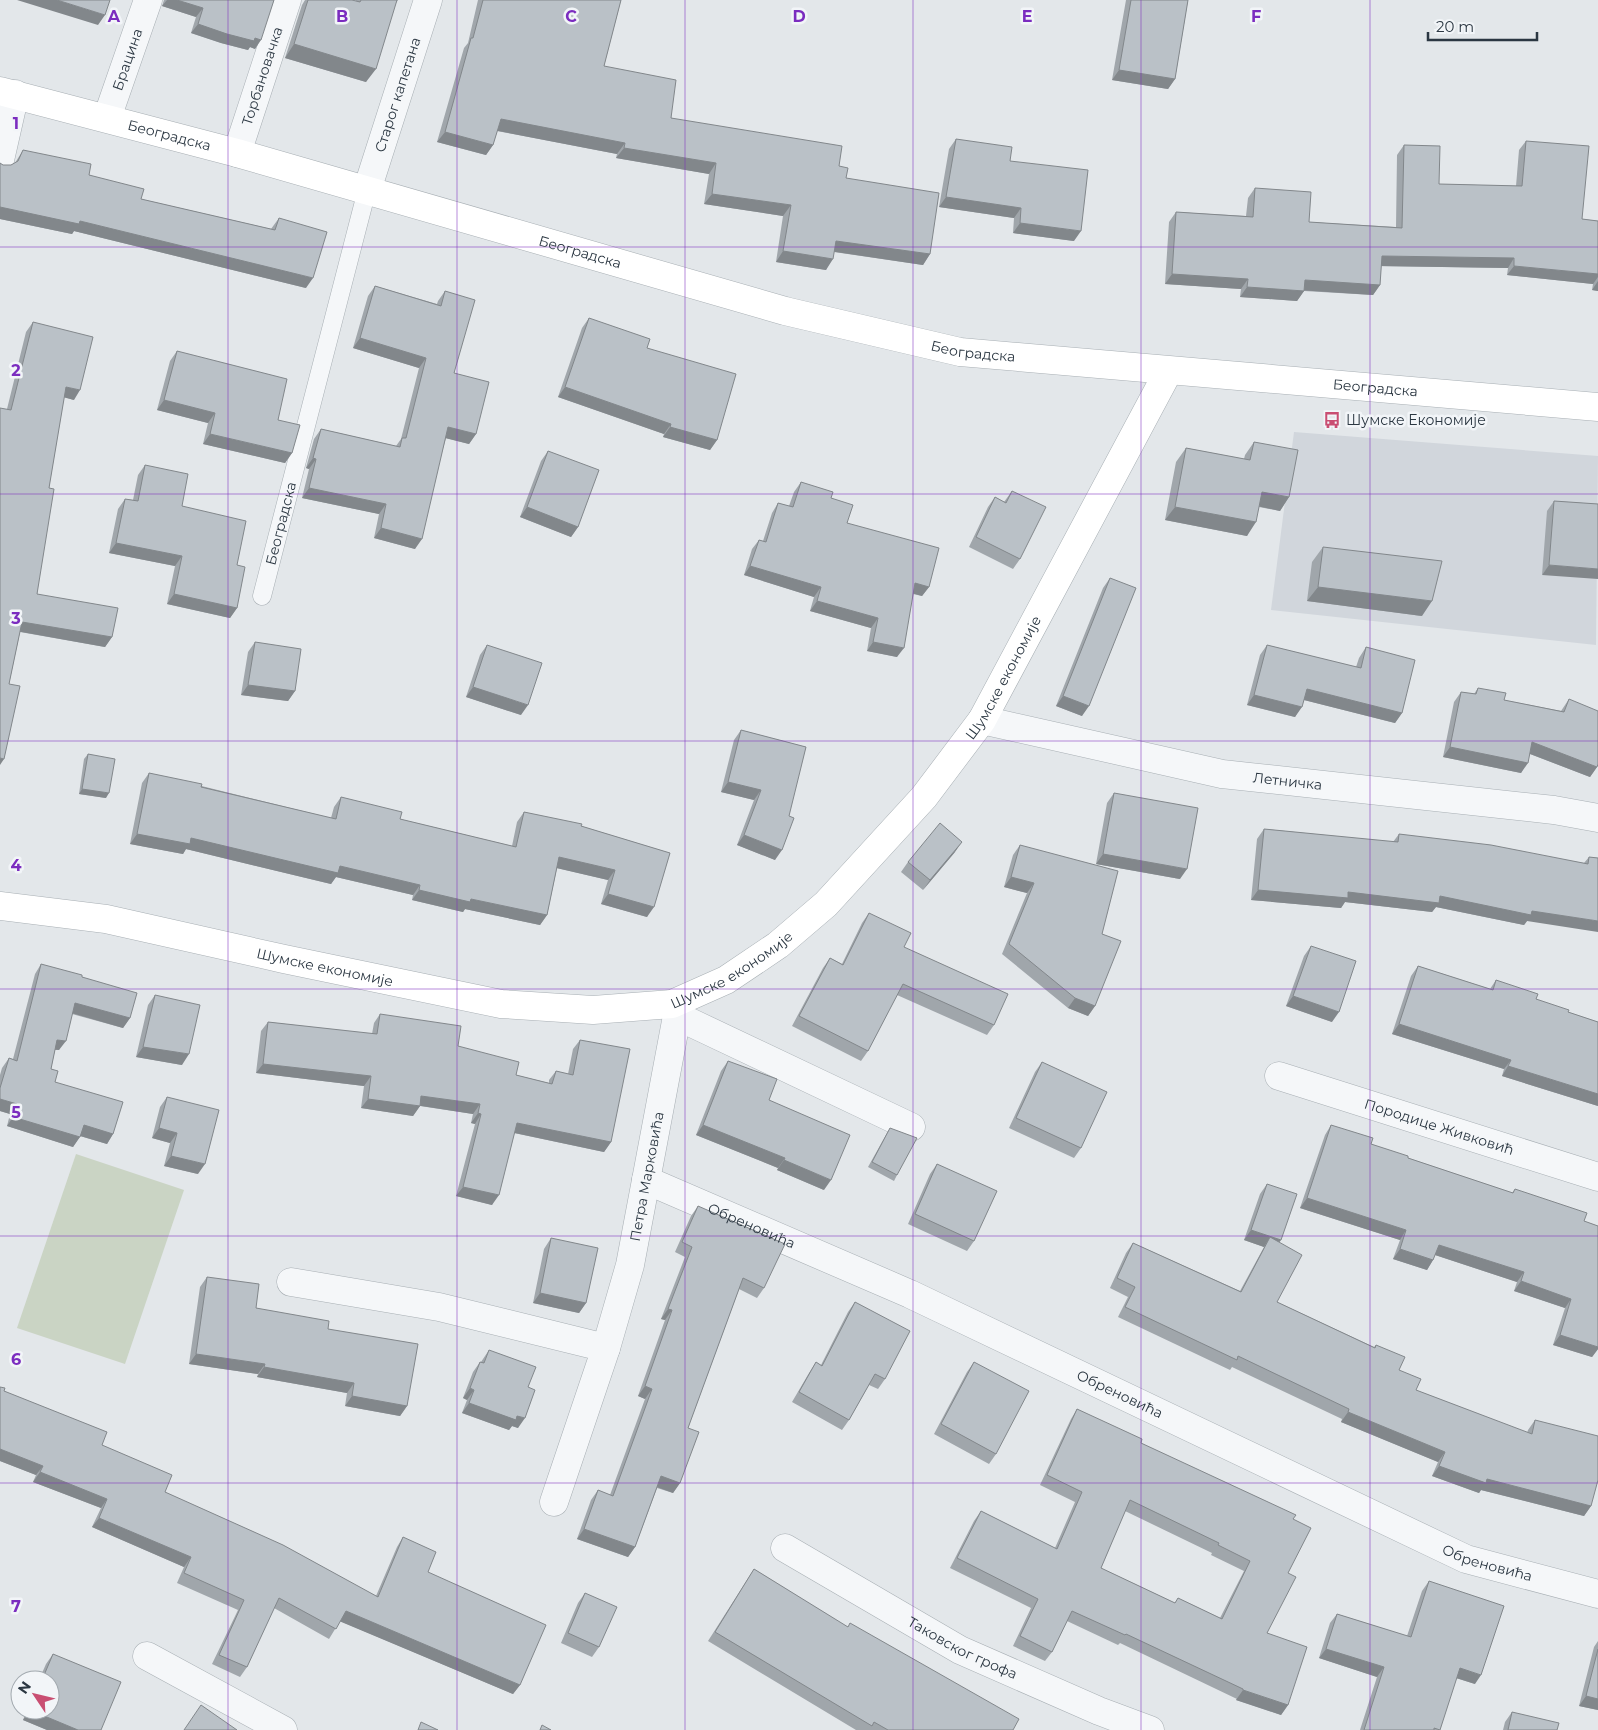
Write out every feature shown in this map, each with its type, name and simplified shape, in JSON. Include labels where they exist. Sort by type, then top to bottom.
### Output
[{"type":"main road","name":"Београдска","points":[[7,93],[236,153],[786,312],[960,352],[1168,372],[1598,407]]},
{"type":"main road","name":"Шумске економије","points":[[0,906],[106,919],[501,1004],[593,1010],[675,1010],[726,980],[778,945],[826,904],[924,797],[982,720],[1168,372]]},
{"type":"street","name":"Брацина","points":[[107,118],[148,0]]},
{"type":"street","name":"Торбановачка","points":[[236,153],[288,0]]},
{"type":"street","name":"Старог капетана","points":[[367,190],[376,156],[428,0]]},
{"type":"street","points":[[0,160],[7,93]]},
{"type":"street","name":"Летничка","points":[[982,720],[1222,774],[1554,810],[1598,818]]},
{"type":"street","points":[[675,1010],[911,1127]]},
{"type":"street","name":"Петра Марковића","points":[[554,1502],[606,1348],[630,1265],[675,1010]]},
{"type":"street","name":"Породице Живковић","points":[[1279,1076],[1598,1177]]},
{"type":"street","name":"Обреновића","points":[[646,1180],[910,1294],[1466,1559],[1598,1594]]},
{"type":"street","points":[[291,1282],[439,1307],[606,1348]]},
{"type":"street","name":"Таковског грофа","points":[[785,1548],[960,1650],[1099,1711],[1150,1730]]},
{"type":"street","points":[[147,1656],[283,1730]]},
{"type":"lane","name":"Београдска","points":[[262,596],[367,190]]},
{"type":"shaded area","points":[[1294,432],[1598,456],[1596,645],[1271,610]]},
{"type":"green space","points":[[76,1154],[184,1190],[125,1364],[17,1328]]},
{"type":"building","points":[[57,0],[110,0],[105,15]]},
{"type":"building","points":[[177,0],[274,0],[261,40],[255,38],[254,41],[198,24],[203,8]]},
{"type":"building","points":[[308,0],[352,0],[360,2],[361,0],[397,0],[376,69],[294,44]]},
{"type":"building","points":[[483,0],[621,0],[604,66],[676,80],[671,118],[842,146],[839,166],[848,168],[846,178],[939,193],[930,254],[836,241],[833,259],[783,251],[791,205],[712,194],[716,163],[624,148],[625,143],[501,119],[493,145],[445,132]]},
{"type":"building","points":[[1131,0],[1188,0],[1175,79],[1119,70]]},
{"type":"building","points":[[956,139],[1012,147],[1010,161],[1088,170],[1081,231],[1020,223],[1021,208],[946,197]]},
{"type":"building","points":[[1526,141],[1589,146],[1582,219],[1598,221],[1598,274],[1514,266],[1514,258],[1382,256],[1380,285],[1305,280],[1304,291],[1247,287],[1248,279],[1172,274],[1176,212],[1253,217],[1255,188],[1311,192],[1309,222],[1402,228],[1404,145],[1440,146],[1439,184],[1522,186]]},
{"type":"building","points":[[23,150],[91,164],[89,175],[144,189],[141,199],[275,230],[279,218],[327,232],[313,278],[80,221],[79,224],[0,207],[0,163],[11,165],[18,161]]},
{"type":"building","points":[[375,286],[441,306],[445,291],[475,300],[454,373],[489,382],[476,434],[448,427],[422,539],[381,528],[386,504],[309,488],[316,459],[313,458],[321,429],[400,447],[402,438],[406,438],[426,358],[360,338]]},
{"type":"building","points":[[589,318],[650,339],[647,348],[736,374],[717,440],[670,427],[671,424],[565,387]]},
{"type":"building","points":[[33,322],[93,337],[80,390],[66,387],[49,488],[54,489],[37,594],[118,608],[112,637],[22,622],[9,684],[20,686],[4,759],[0,758],[0,408],[11,410]]},
{"type":"building","points":[[177,351],[287,379],[278,420],[300,425],[292,453],[210,434],[215,413],[164,400]]},
{"type":"building","points":[[1254,442],[1298,450],[1289,497],[1262,492],[1256,522],[1175,507],[1186,448],[1250,460]]},
{"type":"building","points":[[548,451],[599,470],[578,527],[527,507]]},
{"type":"building","points":[[145,465],[188,474],[182,506],[246,521],[237,565],[245,567],[237,608],[174,594],[182,556],[116,543],[125,499],[138,501]]},
{"type":"building","points":[[801,482],[833,492],[831,498],[853,505],[847,523],[939,548],[929,587],[915,583],[904,648],[873,642],[878,618],[817,601],[821,587],[750,566],[759,540],[766,542],[778,503],[793,507]]},
{"type":"building","points":[[1012,491],[1046,507],[1020,559],[976,537],[995,497],[1006,503]]},
{"type":"building","points":[[1554,501],[1598,504],[1598,569],[1549,565]]},
{"type":"building","points":[[1323,547],[1442,561],[1432,601],[1318,587]]},
{"type":"building","points":[[1110,578],[1136,588],[1089,706],[1063,696]]},
{"type":"building","points":[[255,642],[301,649],[295,691],[248,685]]},
{"type":"building","points":[[487,645],[542,663],[528,705],[473,687]]},
{"type":"building","points":[[1267,645],[1361,668],[1366,647],[1415,660],[1402,713],[1307,689],[1302,707],[1254,695]]},
{"type":"building","points":[[1478,688],[1506,693],[1504,700],[1564,712],[1569,699],[1598,711],[1597,767],[1532,742],[1528,763],[1450,747],[1461,692],[1476,694]]},
{"type":"building","points":[[741,730],[806,747],[789,816],[794,818],[782,850],[744,835],[761,790],[728,782]]},
{"type":"building","points":[[88,754],[115,759],[109,793],[82,789]]},
{"type":"building","points":[[149,773],[202,784],[201,787],[336,819],[341,797],[402,812],[400,819],[516,847],[524,812],[582,824],[581,826],[670,853],[654,907],[608,894],[615,870],[559,857],[547,915],[471,899],[470,902],[419,890],[420,885],[340,866],[338,873],[191,838],[190,844],[137,834]]},
{"type":"building","points":[[1114,793],[1198,808],[1187,869],[1103,854]]},
{"type":"building","points":[[940,823],[962,842],[930,880],[908,862]]},
{"type":"building","points":[[1264,829],[1398,842],[1399,834],[1491,845],[1588,864],[1589,857],[1598,858],[1598,921],[1532,911],[1531,915],[1440,896],[1439,903],[1348,892],[1348,898],[1258,890]]},
{"type":"building","points":[[1020,845],[1118,871],[1102,934],[1121,941],[1095,1006],[1075,998],[1009,944],[1034,883],[1011,877]]},
{"type":"building","points":[[869,913],[911,933],[904,947],[1008,994],[994,1025],[903,984],[868,1051],[799,1016],[830,958],[843,965]]},
{"type":"building","points":[[1311,946],[1356,961],[1339,1012],[1293,996]]},
{"type":"building","points":[[41,964],[137,993],[130,1018],[75,1003],[66,1041],[57,1040],[51,1069],[58,1071],[55,1082],[123,1102],[113,1134],[84,1125],[80,1137],[13,1117],[17,1104],[0,1099],[0,1088],[9,1058],[17,1061]]},
{"type":"building","points":[[1418,966],[1493,990],[1496,980],[1538,994],[1536,999],[1598,1022],[1598,1094],[1508,1066],[1511,1060],[1399,1024]]},
{"type":"building","points":[[155,995],[200,1005],[189,1054],[143,1047]]},
{"type":"building","points":[[380,1014],[461,1026],[458,1046],[519,1062],[516,1075],[552,1084],[556,1071],[573,1075],[580,1040],[630,1049],[611,1142],[517,1123],[499,1195],[463,1187],[481,1114],[478,1113],[480,1104],[421,1096],[420,1106],[368,1099],[371,1076],[263,1064],[268,1022],[377,1034]]},
{"type":"building","points":[[728,1061],[777,1079],[769,1100],[850,1135],[831,1180],[784,1160],[785,1158],[703,1125]]},
{"type":"building","points":[[1042,1062],[1107,1092],[1081,1148],[1016,1118]]},
{"type":"building","points":[[167,1097],[219,1110],[205,1164],[171,1156],[177,1133],[159,1128]]},
{"type":"building","points":[[1331,1125],[1373,1138],[1371,1144],[1408,1156],[1408,1158],[1513,1193],[1515,1189],[1587,1213],[1584,1221],[1598,1226],[1598,1347],[1560,1335],[1571,1299],[1521,1281],[1524,1272],[1439,1245],[1433,1260],[1400,1249],[1406,1230],[1307,1198]]},
{"type":"building","points":[[890,1128],[917,1138],[897,1175],[872,1162]]},
{"type":"building","points":[[937,1164],[997,1191],[974,1241],[915,1214]]},
{"type":"building","points":[[1267,1184],[1297,1194],[1281,1240],[1251,1230]]},
{"type":"building","points":[[698,1206],[785,1244],[764,1288],[743,1278],[688,1428],[699,1432],[680,1483],[661,1476],[635,1547],[584,1529],[598,1490],[613,1496],[652,1389],[645,1386],[672,1310],[668,1309],[692,1247],[682,1242]]},
{"type":"building","points":[[1270,1237],[1302,1255],[1277,1302],[1375,1348],[1376,1345],[1405,1357],[1399,1370],[1421,1379],[1416,1390],[1532,1434],[1535,1420],[1598,1436],[1598,1480],[1591,1506],[1487,1479],[1486,1483],[1439,1466],[1445,1452],[1348,1412],[1349,1409],[1238,1356],[1237,1360],[1125,1307],[1135,1287],[1117,1278],[1133,1243],[1241,1292]]},
{"type":"building","points":[[551,1238],[598,1248],[586,1303],[540,1293]]},
{"type":"building","points":[[207,1277],[259,1284],[256,1308],[329,1321],[328,1329],[418,1344],[407,1406],[352,1396],[354,1383],[264,1367],[265,1364],[196,1354]]},
{"type":"building","points":[[855,1302],[910,1331],[885,1379],[875,1374],[849,1420],[799,1392],[816,1362],[822,1366]]},
{"type":"building","points":[[489,1350],[536,1367],[528,1387],[535,1390],[525,1418],[517,1416],[516,1420],[469,1403],[474,1390],[470,1388],[480,1362],[484,1363]]},
{"type":"building","points":[[974,1362],[1029,1391],[996,1454],[941,1424]]},
{"type":"building","points":[[0,1387],[5,1388],[4,1391],[107,1432],[102,1445],[172,1475],[165,1492],[283,1545],[378,1597],[403,1537],[436,1552],[428,1572],[546,1625],[520,1685],[346,1611],[336,1629],[279,1598],[247,1667],[219,1655],[244,1600],[184,1573],[191,1557],[99,1518],[107,1499],[40,1472],[43,1466],[0,1449]]},
{"type":"building","points":[[1077,1409],[1142,1439],[1141,1443],[1296,1515],[1293,1519],[1311,1528],[1288,1573],[1296,1577],[1267,1633],[1307,1647],[1288,1705],[1243,1690],[1126,1634],[1072,1611],[1052,1652],[1020,1636],[1038,1599],[957,1558],[981,1511],[1057,1549],[1082,1492],[1047,1475]],"holes":[[[1130,1500],[1219,1543],[1218,1545],[1250,1561],[1222,1619],[1178,1598],[1175,1603],[1101,1568]]]},
{"type":"building","points":[[754,1569],[848,1627],[850,1623],[1019,1719],[1013,1730],[888,1730],[874,1722],[872,1726],[715,1632]]},
{"type":"building","points":[[1429,1581],[1504,1606],[1481,1675],[1460,1668],[1440,1730],[1434,1728],[1434,1730],[1364,1730],[1384,1667],[1326,1649],[1337,1614],[1411,1637]]},
{"type":"building","points":[[585,1593],[617,1607],[599,1647],[568,1633]]},
{"type":"building","points":[[1598,1649],[1598,1699],[1586,1696]]},
{"type":"building","points":[[53,1654],[121,1682],[101,1730],[78,1730],[54,1720],[60,1720],[60,1670],[46,1670]]},
{"type":"building","points":[[201,1705],[237,1730],[184,1730]]},
{"type":"building","points":[[1512,1712],[1559,1723],[1557,1730],[1508,1730]]},
{"type":"building","points":[[421,1722],[438,1730],[418,1730]]},
{"type":"building","points":[[542,1725],[551,1730],[540,1730]]},
{"type":"place","name":"Шумске Економије","points":[[1332,420]]}]
